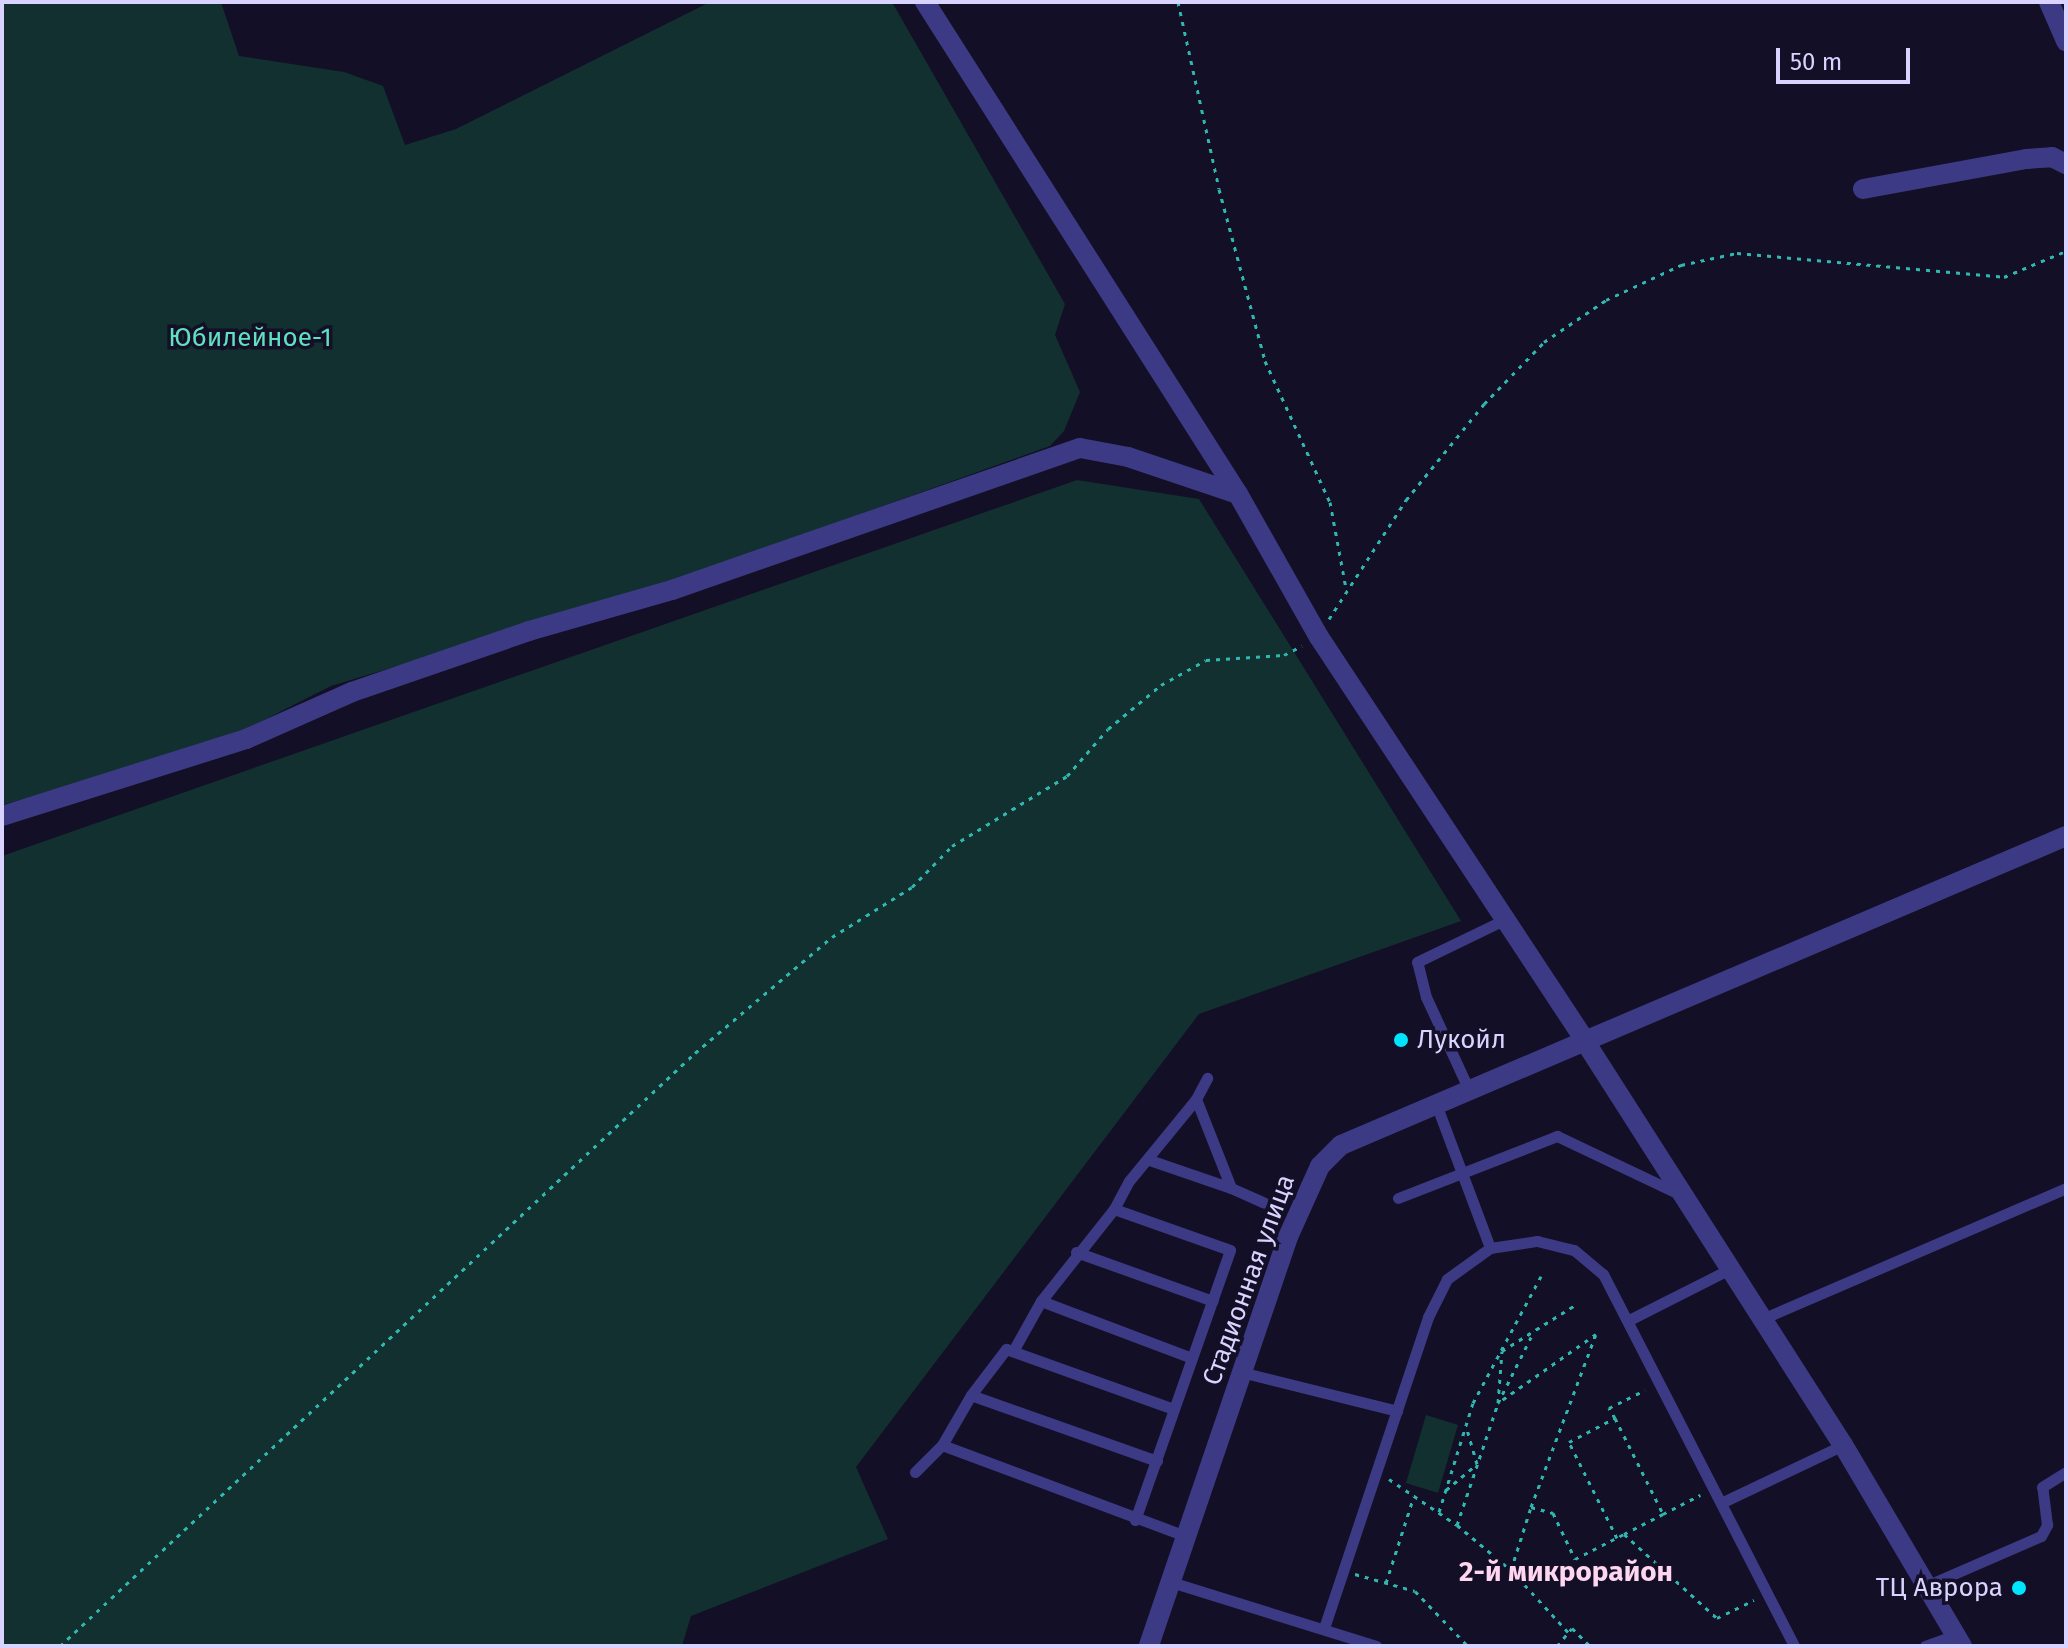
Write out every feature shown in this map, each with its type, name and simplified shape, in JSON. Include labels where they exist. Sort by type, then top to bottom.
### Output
[{"type":"street","points":[[925,2],[1843,1445],[1958,1641]]},
{"type":"street","points":[[2049,2],[2066,41]]},
{"type":"street","points":[[1863,189],[2026,159],[2052,157],[2066,164]]},
{"type":"street","points":[[2,816],[246,739],[352,692],[529,631],[672,590],[1080,448],[1128,457],[1238,494]]},
{"type":"street","name":"Стадионная улица","points":[[1149,1646],[1307,1188],[1320,1166],[1341,1145],[2066,836]]},
{"type":"lane","points":[[1469,1090],[1426,997],[1417,962],[1506,919]]},
{"type":"lane","points":[[1013,1351],[1041,1301],[1076,1252],[1114,1209],[1129,1181],[1196,1099],[1207,1078]]},
{"type":"lane","points":[[1196,1099],[1231,1188]]},
{"type":"lane","points":[[1436,1104],[1490,1248]]},
{"type":"lane","points":[[1398,1198],[1461,1170],[1557,1136],[1684,1196]]},
{"type":"lane","points":[[1149,1160],[1231,1188],[1264,1203]]},
{"type":"lane","points":[[1762,1319],[2066,1188]]},
{"type":"lane","points":[[1114,1209],[1230,1250],[1135,1520]]},
{"type":"lane","points":[[1324,1628],[1428,1317],[1447,1279],[1490,1248],[1537,1241],[1574,1250],[1603,1274],[1631,1319],[1794,1646]]},
{"type":"lane","points":[[1076,1252],[1213,1301]]},
{"type":"lane","points":[[1631,1319],[1730,1269]]},
{"type":"lane","points":[[1041,1301],[1192,1358]]},
{"type":"lane","points":[[915,1472],[942,1445],[971,1395],[1006,1349],[1174,1409]]},
{"type":"lane","points":[[1241,1372],[1397,1411]]},
{"type":"lane","points":[[971,1395],[1157,1461]]},
{"type":"lane","points":[[942,1445],[1135,1520],[1186,1536]]},
{"type":"lane","points":[[1723,1502],[1843,1445]]},
{"type":"lane","points":[[1926,1586],[2041,1536],[2047,1525],[2042,1487],[2066,1472]]},
{"type":"lane","points":[[1171,1582],[1376,1646]]},
{"type":"lane","points":[[1925,1646],[1958,1641]]},
{"type":"path","points":[[1178,2],[1219,189],[1265,361],[1330,502],[1346,589]]},
{"type":"path","points":[[60,1646],[695,1053],[832,937],[912,887],[952,846],[1067,776],[1108,729],[1161,685],[1206,660],[1284,655],[1323,631],[1346,589],[1406,500],[1484,404],[1544,342],[1606,300],[1681,265],[1737,253],[2004,277],[2066,251]]},
{"type":"path","points":[[1439,1512],[1466,1426],[1541,1276]]},
{"type":"path","points":[[1502,1351],[1575,1305]]},
{"type":"path","points":[[1457,1525],[1498,1403],[1534,1331]]},
{"type":"path","points":[[1498,1403],[1596,1334],[1531,1507],[1511,1570]]},
{"type":"path","points":[[1498,1403],[1502,1351]]},
{"type":"path","points":[[1662,1381],[1609,1408],[1663,1514]]},
{"type":"path","points":[[1615,1418],[1569,1442],[1617,1538]]},
{"type":"path","points":[[1466,1426],[1477,1464]]},
{"type":"path","points":[[1446,1490],[1477,1464]]},
{"type":"path","points":[[1377,1471],[1457,1525],[1511,1570],[1568,1632]]},
{"type":"path","points":[[1531,1507],[1553,1513],[1575,1559],[1716,1488]]},
{"type":"path","points":[[1386,1583],[1414,1496]]},
{"type":"path","points":[[1624,1534],[1717,1618],[1768,1594]]},
{"type":"path","points":[[1344,1571],[1415,1591],[1468,1646]]},
{"type":"path","points":[[1557,1646],[1572,1628],[1590,1646]]},
{"type":"green space","name":"Юбилейное-1","points":[[2,2],[221,2],[239,56],[344,72],[383,86],[405,145],[456,129],[710,2],[892,2],[1065,304],[1055,335],[1080,392],[1064,431],[1050,446],[643,592],[331,686],[254,725],[178,755],[2,805]]},
{"type":"green space","points":[[1077,480],[1199,499],[1461,921],[1199,1014],[856,1467],[888,1539],[691,1616],[682,1646],[2,1646],[2,856]]},
{"type":"green space","points":[[1426,1415],[1458,1425],[1438,1493],[1406,1483]]},
{"type":"place","name":"Лукойл","points":[[1401,1040]]},
{"type":"place","name":"ТЦ Аврора","points":[[2019,1588]]},
{"type":"district","name":"2-й микрорайон","points":[[1566,1572]]}]
